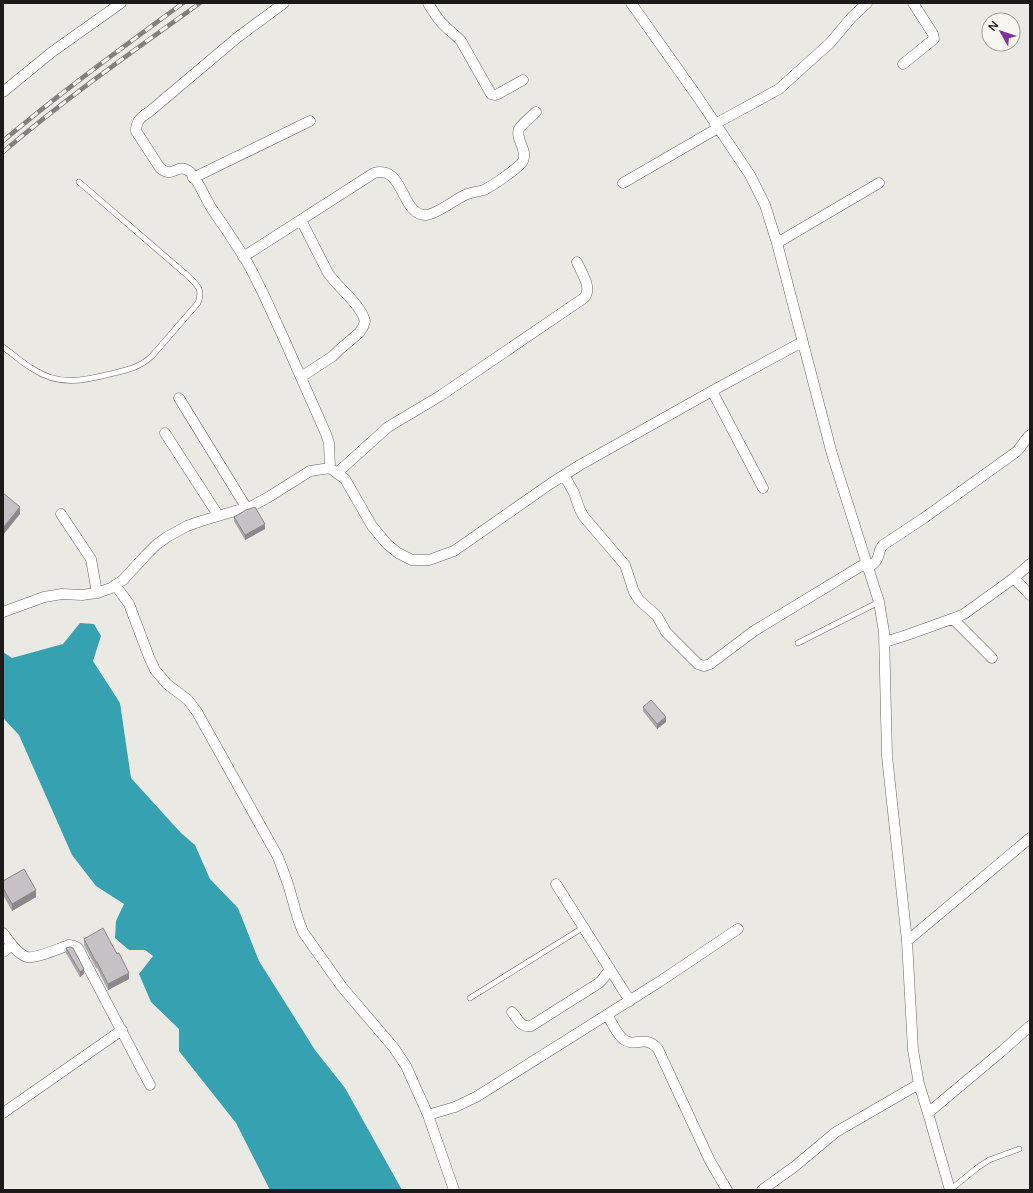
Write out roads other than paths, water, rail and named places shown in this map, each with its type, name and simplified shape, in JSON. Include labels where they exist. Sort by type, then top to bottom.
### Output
[{"type":"street","points":[[3,92],[52,52],[121,3]]},
{"type":"street","points":[[284,3],[238,37],[140,118],[136,125],[136,131],[160,168],[165,172],[184,169],[190,173],[243,257],[264,295],[326,434],[329,443],[333,471]]},
{"type":"street","points":[[428,3],[440,21],[462,41],[491,94],[498,94],[523,80]]},
{"type":"street","points":[[631,3],[750,175],[770,220],[832,454],[879,602],[885,642],[887,756],[907,941],[913,1050],[919,1084],[950,1190]]},
{"type":"street","points":[[623,183],[779,89],[830,43],[852,17],[867,3]]},
{"type":"street","points":[[903,64],[934,39],[934,34],[913,3]]},
{"type":"street","points":[[243,257],[374,173],[384,172],[389,174],[410,206],[416,212],[424,215],[430,214],[465,195],[483,190],[517,168],[523,162],[524,150],[518,134],[519,129],[536,112]]},
{"type":"street","points":[[193,178],[310,121]]},
{"type":"street","points":[[777,243],[879,183]]},
{"type":"street","points":[[301,220],[333,281],[354,303],[364,316],[365,321],[359,333],[334,356],[301,377]]},
{"type":"street","points":[[333,471],[388,427],[440,396],[584,298],[588,291],[587,285],[577,262]]},
{"type":"street","points":[[3,612],[44,597],[62,594],[82,595],[97,593],[112,588],[123,580],[147,554],[167,537],[187,526],[218,515],[252,506],[268,498],[310,471],[333,471],[345,479],[372,526],[387,544],[398,553],[412,560],[429,560],[454,551],[564,475],[802,342]]},
{"type":"street","points":[[712,391],[763,488]]},
{"type":"street","points":[[179,398],[246,507]]},
{"type":"street","points":[[165,433],[218,515]]},
{"type":"street","points":[[564,475],[574,493],[582,513],[625,565],[634,592],[639,600],[657,616],[666,632],[698,664],[704,666],[710,664],[754,631],[783,612],[875,562],[883,545],[924,518],[1016,452],[1024,441],[1030,436]]},
{"type":"street","points":[[61,514],[90,558],[97,593]]},
{"type":"street","points":[[885,642],[964,614],[1014,578],[1030,564]]},
{"type":"street","points":[[1014,578],[1030,596]]},
{"type":"street","points":[[115,586],[128,604],[155,670],[168,684],[188,700],[197,712],[253,810],[278,857],[303,932],[342,987],[394,1048],[406,1066],[428,1115],[454,1190]]},
{"type":"street","points":[[953,619],[992,658]]},
{"type":"street","points":[[907,941],[1030,838]]},
{"type":"street","points":[[556,884],[630,1001]]},
{"type":"street","points":[[428,1115],[455,1107],[476,1097],[630,1001],[738,929]]},
{"type":"street","points":[[3,933],[12,945],[27,957],[34,957],[69,945],[78,948],[150,1085]]},
{"type":"street","points":[[3,952],[12,945]]},
{"type":"street","points":[[512,1012],[523,1026],[531,1026],[599,983],[610,969]]},
{"type":"street","points":[[607,1015],[622,1038],[633,1043],[645,1041],[652,1043],[658,1049],[710,1161],[726,1190]]},
{"type":"street","points":[[928,1113],[1030,1026]]},
{"type":"street","points":[[3,1113],[122,1030]]},
{"type":"street","points":[[762,1190],[808,1156],[836,1132],[919,1084]]},
{"type":"lane","points":[[3,347],[33,370],[51,378],[69,381],[87,380],[144,364],[198,303],[201,295],[199,287],[79,182]]},
{"type":"lane","points":[[798,643],[879,602]]},
{"type":"lane","points":[[470,998],[584,928]]},
{"type":"lane","points":[[950,1190],[989,1160],[1019,1149]]},
{"type":"water","points":[[80,623],[94,624],[101,636],[93,661],[120,703],[131,778],[181,833],[195,845],[210,879],[238,908],[259,961],[315,1050],[345,1088],[402,1190],[270,1190],[236,1123],[179,1051],[179,1029],[151,1002],[139,974],[153,956],[145,950],[129,950],[115,938],[116,921],[124,904],[96,886],[72,855],[19,735],[3,718],[3,652],[12,658],[63,644]]},
{"type":"railway","points":[[3,141],[69,88],[183,3]]},
{"type":"railway","points":[[3,152],[75,94],[200,3]]}]
